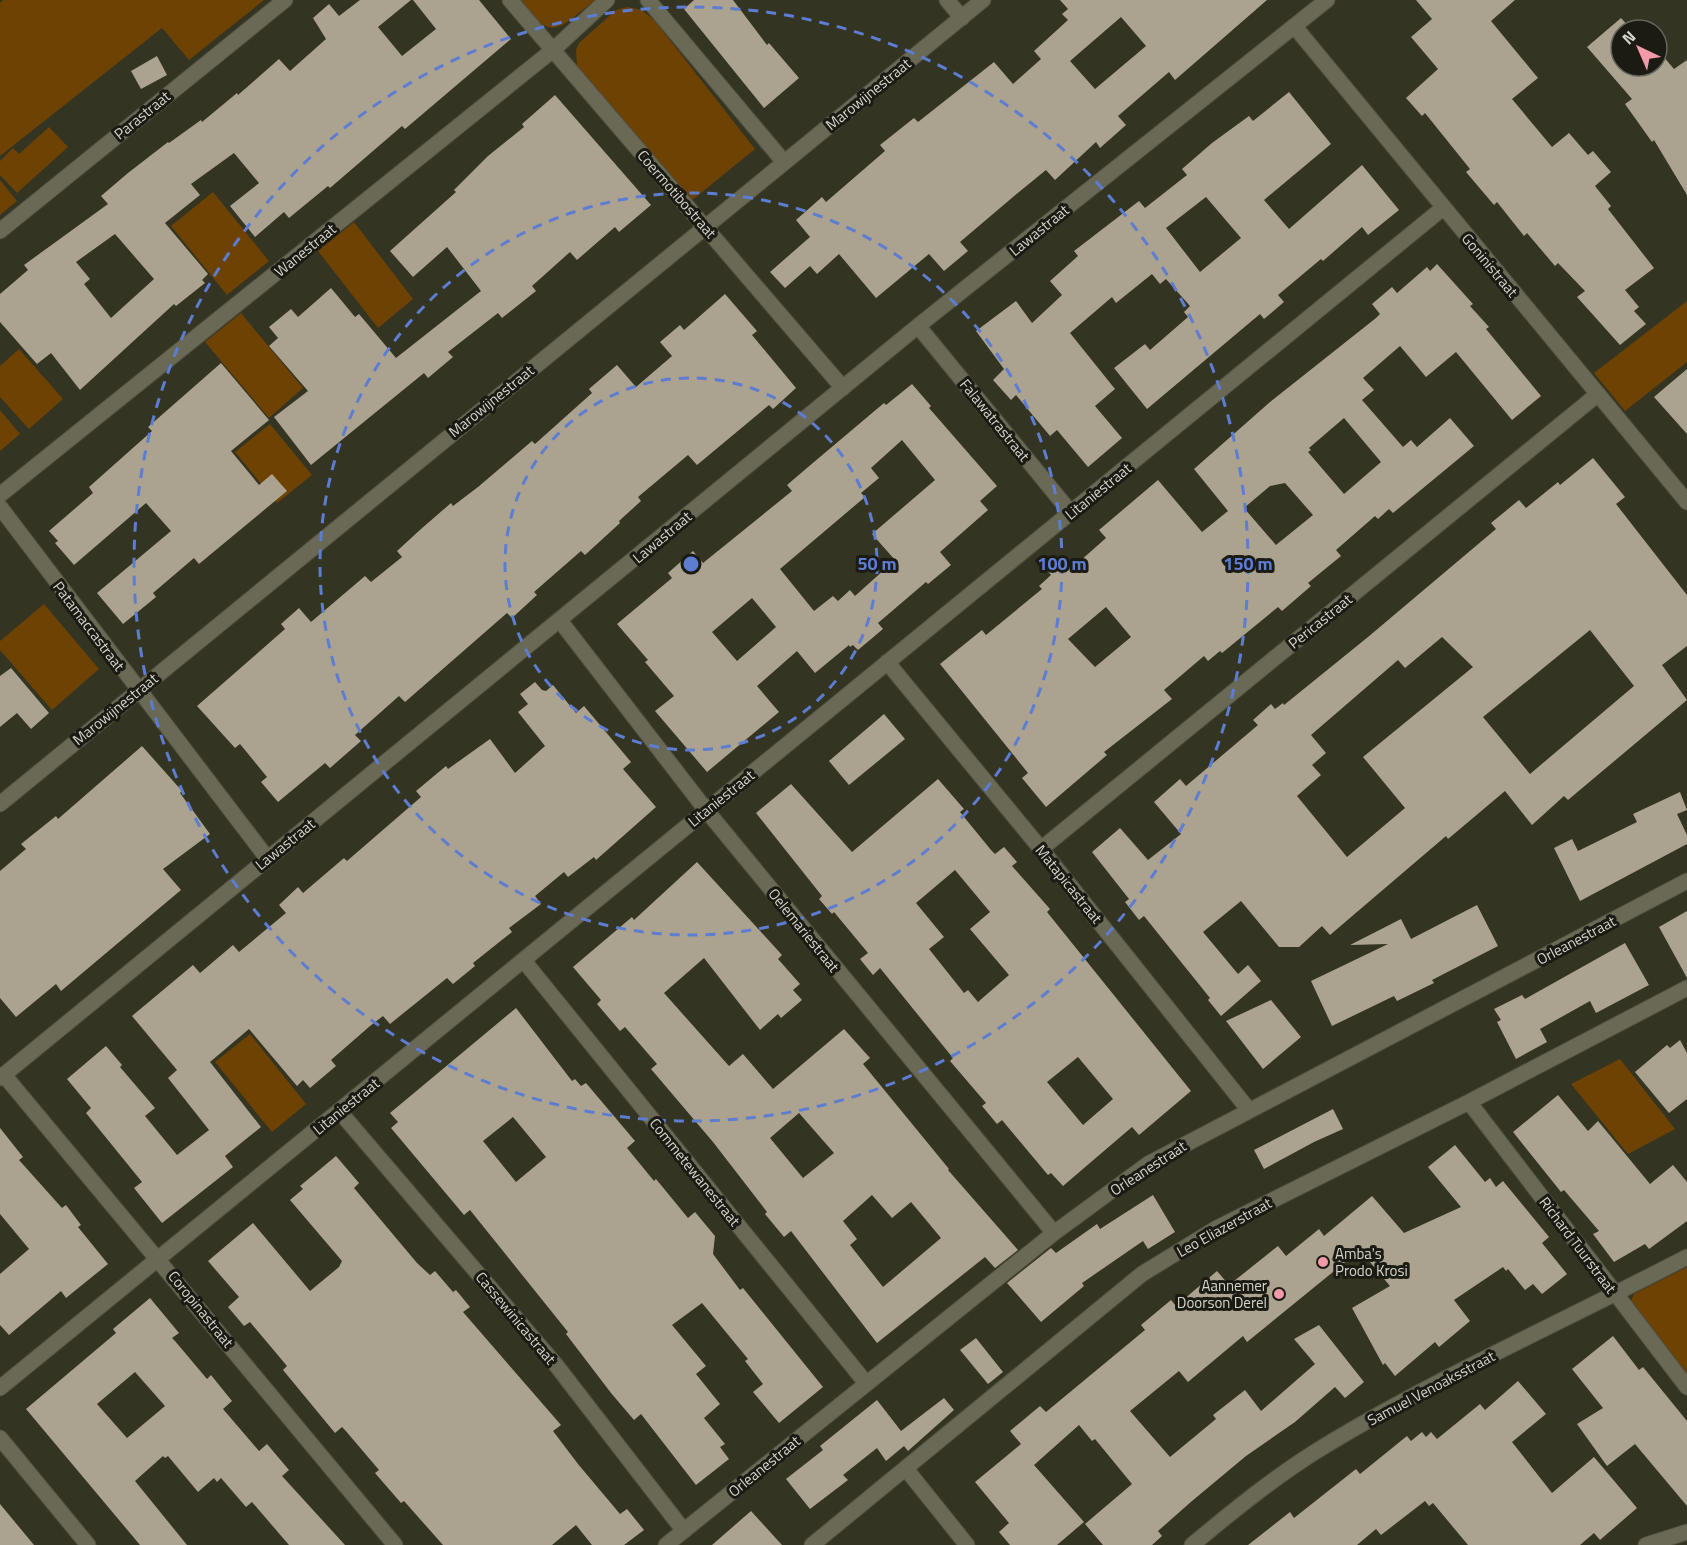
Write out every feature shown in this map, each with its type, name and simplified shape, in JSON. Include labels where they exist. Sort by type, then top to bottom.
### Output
[{"type":"street","name":"Parastraat","points":[[0,231],[285,0]]},
{"type":"street","name":"Coermotibostraat","points":[[510,0],[843,388]]},
{"type":"street","name":"Wanestraat","points":[[0,495],[553,50],[607,0]]},
{"type":"street","points":[[648,0],[784,162]]},
{"type":"street","points":[[947,0],[962,18]]},
{"type":"street","name":"Marowijnestraat","points":[[0,804],[983,0]]},
{"type":"street","name":"Lawastraat","points":[[2,1077],[267,858],[561,622],[918,326],[1327,0]]},
{"type":"street","name":"Goninistraat","points":[[1295,27],[1687,502]]},
{"type":"street","name":"Litaniestraat","points":[[0,1388],[1443,208]]},
{"type":"street","name":"Falawatrastraat","points":[[918,326],[1071,513]]},
{"type":"street","name":"Pericastraat","points":[[1041,849],[1598,394]]},
{"type":"street","name":"Patamaccastraat","points":[[0,507],[267,858]]},
{"type":"street","name":"Oelemariestraat","points":[[561,622],[706,810],[1054,1233]]},
{"type":"street","name":"Matapicastraat","points":[[887,662],[1041,849],[1248,1109]]},
{"type":"street","name":"Orleanestraat","points":[[666,1545],[1054,1233],[1148,1164],[1248,1109],[1487,987],[1687,880]]},
{"type":"street","name":"Commetewanestraat","points":[[524,961],[866,1383]]},
{"type":"street","name":"Leo Eliazerstraat","points":[[812,1545],[1142,1274],[1216,1228],[1469,1102],[1687,987]]},
{"type":"street","name":"Coropinastraat","points":[[2,1077],[160,1259],[395,1545]]},
{"type":"street","name":"Richard Tuurstraat","points":[[1469,1102],[1687,1387]]},
{"type":"street","name":"Cassewinicastraat","points":[[340,1112],[556,1365],[684,1531]]},
{"type":"street","name":"Samuel Venoaksstraat","points":[[1192,1545],[1246,1500],[1322,1447],[1407,1399],[1687,1257]]},
{"type":"street","points":[[0,1438],[88,1545]]},
{"type":"street","points":[[906,1469],[967,1545]]},
{"type":"street","points":[[1646,1545],[1687,1532]]},
{"type":"shaded area","points":[[3,0],[264,0],[189,60],[162,28],[0,156],[0,3]]},
{"type":"shaded area","points":[[518,0],[595,0],[563,25],[547,27]]},
{"type":"shaded area","points":[[627,7],[642,10],[655,21],[755,149],[691,201],[577,66],[576,50],[579,43],[616,10]]},
{"type":"shaded area","points":[[49,127],[68,147],[17,193],[0,175],[0,161],[13,148],[19,154]]},
{"type":"shaded area","points":[[0,180],[17,201],[0,215]]},
{"type":"shaded area","points":[[213,192],[269,261],[227,295],[171,226]]},
{"type":"shaded area","points":[[354,222],[413,299],[378,328],[318,251]]},
{"type":"shaded area","points":[[1687,301],[1687,362],[1625,411],[1594,373]]},
{"type":"shaded area","points":[[241,313],[303,388],[269,418],[205,342]]},
{"type":"shaded area","points":[[19,349],[63,399],[29,429],[0,397],[0,366]]},
{"type":"shaded area","points":[[0,410],[20,434],[0,451]]},
{"type":"shaded area","points":[[270,424],[312,475],[277,503],[235,452]]},
{"type":"shaded area","points":[[44,604],[99,669],[52,710],[0,650],[0,641]]},
{"type":"shaded area","points":[[250,1034],[306,1104],[272,1132],[215,1062]]},
{"type":"shaded area","points":[[1620,1059],[1675,1129],[1628,1154],[1571,1084]]},
{"type":"shaded area","points":[[1687,1267],[1687,1376],[1630,1303],[1634,1294]]},
{"type":"building","points":[[360,0],[411,0],[378,27],[402,56],[436,29],[413,0],[479,0],[511,39],[405,129],[402,126],[330,188],[328,186],[289,218],[284,212],[255,237],[230,206],[259,183],[234,153],[191,184],[200,195],[165,223],[208,274],[202,280],[205,283],[176,306],[174,304],[80,390],[51,353],[37,364],[0,322],[0,294],[28,270],[24,265],[108,204],[101,196],[128,173],[168,142],[201,120],[202,122],[237,93],[238,95],[279,59],[290,71],[326,39],[313,18],[329,4],[339,16]],"holes":[[[115,234],[154,279],[111,318],[84,284],[90,279],[76,262]]]},
{"type":"building","points":[[694,0],[733,0],[767,45],[769,43],[799,78],[764,108],[684,9]]},
{"type":"building","points":[[1060,0],[1267,0],[1175,80],[1169,72],[1118,116],[1126,125],[1100,148],[1096,142],[1055,180],[1046,170],[1019,192],[960,242],[968,251],[944,271],[929,254],[876,298],[839,254],[817,274],[810,266],[785,288],[770,272],[810,237],[796,220],[822,197],[826,202],[885,151],[880,145],[914,118],[918,122],[994,62],[1013,84],[1041,59],[1034,51],[1068,20],[1062,14],[1068,9]],"holes":[[[1121,17],[1146,46],[1095,89],[1070,61]]]},
{"type":"building","points":[[1416,0],[1515,0],[1491,21],[1538,78],[1512,99],[1552,147],[1569,133],[1588,155],[1593,151],[1611,172],[1595,186],[1611,206],[1608,209],[1654,268],[1625,290],[1639,307],[1634,311],[1646,324],[1620,345],[1577,297],[1585,291],[1558,263],[1555,266],[1527,233],[1524,236],[1497,202],[1494,205],[1466,172],[1470,169],[1425,113],[1422,116],[1406,98],[1438,69],[1411,37],[1432,19]]},
{"type":"building","points":[[1609,28],[1609,72],[1587,47]]},
{"type":"building","points":[[157,56],[167,75],[141,89],[131,71]]},
{"type":"building","points":[[1687,60],[1687,195],[1654,140],[1652,142],[1625,104],[1632,99],[1614,78],[1669,78],[1669,63],[1674,69]]},
{"type":"building","points":[[1289,92],[1331,144],[1264,200],[1289,229],[1362,165],[1399,210],[1368,235],[1362,227],[1323,261],[1321,259],[1278,295],[1284,302],[1264,319],[1260,314],[1147,409],[1114,368],[1145,344],[1150,350],[1188,317],[1184,312],[1190,306],[1166,279],[1160,284],[1152,274],[1116,303],[1112,297],[1070,333],[1115,389],[1095,406],[1122,438],[1088,467],[1057,430],[1050,436],[1016,395],[1011,400],[993,380],[1004,369],[976,331],[1016,301],[1032,323],[1062,295],[1050,281],[1078,256],[1074,251],[1139,201],[1145,208],[1187,175],[1182,169],[1212,143],[1249,116],[1253,121]],"holes":[[[1206,197],[1241,238],[1200,272],[1166,228]]]},
{"type":"building","points":[[555,95],[651,205],[619,232],[615,227],[577,260],[570,252],[532,286],[536,291],[502,318],[498,313],[448,352],[453,357],[428,378],[424,373],[311,465],[274,417],[308,391],[269,346],[278,338],[269,327],[291,309],[298,317],[331,288],[355,317],[359,314],[396,358],[481,291],[447,247],[413,277],[390,251],[456,192],[454,190],[488,156],[524,127],[522,124]]},
{"type":"building","points":[[1437,264],[1473,304],[1470,306],[1489,327],[1486,329],[1541,396],[1512,420],[1456,352],[1426,377],[1400,346],[1363,378],[1374,390],[1362,400],[1403,447],[1411,440],[1417,447],[1450,418],[1474,446],[1393,513],[1389,509],[1378,519],[1375,516],[1336,550],[1341,556],[1308,583],[1311,586],[1282,611],[1278,607],[1222,653],[1220,651],[1208,661],[1204,656],[1164,690],[1172,699],[1104,752],[1107,755],[1046,807],[1022,778],[1028,773],[940,664],[982,630],[986,635],[1042,589],[1039,586],[1051,575],[1046,569],[1061,557],[1071,569],[1106,538],[1099,530],[1158,480],[1202,532],[1228,511],[1194,469],[1270,402],[1376,318],[1380,314],[1372,304],[1392,287],[1397,293],[1427,267],[1430,271]],"holes":[[[1344,418],[1381,462],[1344,494],[1308,452],[1311,450],[1309,448]],[[1285,483],[1313,515],[1276,545],[1244,508],[1270,486]],[[1106,607],[1131,637],[1095,667],[1068,639]]]},
{"type":"building","points":[[725,294],[757,331],[752,335],[796,388],[773,409],[769,405],[697,465],[688,455],[638,497],[641,501],[585,555],[581,551],[534,592],[537,595],[512,618],[507,613],[405,702],[399,696],[355,735],[361,741],[330,768],[325,763],[278,802],[261,782],[267,777],[240,744],[235,748],[197,706],[285,629],[281,624],[299,608],[311,622],[365,576],[371,582],[402,557],[397,551],[421,529],[451,503],[453,506],[478,487],[532,441],[535,444],[592,393],[589,389],[617,365],[636,387],[672,356],[660,342],[680,325],[684,330]]},
{"type":"building","points":[[221,363],[269,420],[231,451],[259,485],[272,474],[287,491],[199,564],[194,558],[153,593],[156,597],[123,624],[97,593],[171,531],[146,503],[74,565],[55,543],[58,541],[49,531],[93,493],[89,487],[152,431],[148,427]]},
{"type":"building","points":[[1687,369],[1687,434],[1654,397]]},
{"type":"building","points":[[912,384],[931,406],[929,408],[997,486],[980,501],[988,510],[940,552],[951,565],[928,584],[926,582],[878,623],[883,629],[858,650],[853,645],[850,647],[849,645],[815,673],[797,651],[757,686],[779,712],[707,772],[655,711],[674,696],[645,662],[648,660],[617,624],[672,578],[668,573],[693,551],[703,563],[792,491],[787,485],[884,403],[886,405]],"holes":[[[902,440],[935,480],[872,534],[895,560],[855,596],[850,590],[838,601],[833,596],[814,611],[780,569],[865,497],[861,493],[879,478],[871,468]],[[752,598],[776,627],[737,661],[712,632]]]},
{"type":"building","points":[[1593,458],[1625,497],[1616,504],[1687,595],[1687,646],[1662,665],[1687,700],[1568,800],[1564,796],[1532,825],[1505,791],[1448,839],[1446,836],[1330,935],[1322,926],[1299,947],[1279,947],[1241,901],[1203,932],[1238,974],[1248,965],[1261,981],[1221,1016],[1208,1000],[1210,998],[1144,916],[1139,920],[1125,902],[1129,899],[1092,852],[1120,828],[1148,860],[1181,834],[1154,802],[1180,779],[1186,786],[1258,725],[1253,720],[1271,704],[1275,709],[1283,703],[1284,705],[1368,637],[1496,529],[1491,523],[1519,500],[1526,508],[1558,482],[1560,485]],"holes":[[[1590,630],[1634,686],[1530,774],[1483,717]],[[1442,637],[1473,667],[1363,757],[1405,808],[1347,857],[1297,796],[1321,775],[1312,765],[1326,753],[1311,735],[1398,660],[1405,668]]]},
{"type":"building","points":[[11,668],[49,713],[31,729],[17,713],[0,727],[0,676]]},
{"type":"building","points":[[535,682],[546,691],[553,685],[576,713],[584,706],[631,762],[623,769],[656,807],[596,860],[594,857],[568,877],[564,872],[535,896],[541,904],[509,928],[512,932],[473,963],[475,966],[453,984],[447,978],[390,1024],[383,1016],[370,1026],[331,1060],[336,1066],[310,1088],[303,1080],[297,1086],[249,1029],[210,1062],[261,1127],[225,1156],[233,1167],[162,1223],[134,1188],[142,1182],[86,1113],[91,1108],[67,1079],[106,1046],[122,1065],[120,1067],[155,1108],[145,1116],[177,1155],[209,1130],[168,1078],[177,1070],[132,1016],[193,965],[200,973],[233,945],[239,952],[286,913],[279,905],[298,887],[303,893],[344,858],[347,861],[421,797],[416,791],[446,766],[448,769],[490,739],[515,773],[545,746],[518,712],[528,704],[520,694]]},
{"type":"building","points":[[884,714],[905,739],[849,785],[829,761]]},
{"type":"building","points":[[142,746],[182,791],[180,793],[210,834],[163,869],[181,890],[61,991],[56,984],[16,1017],[0,998],[0,871],[26,849],[21,844],[56,816],[58,819]]},
{"type":"building","points":[[938,779],[964,809],[960,812],[991,850],[995,854],[1004,847],[1017,862],[1012,866],[1050,909],[1047,912],[1191,1091],[1139,1135],[1132,1127],[1063,1186],[1051,1173],[1048,1175],[1002,1120],[997,1124],[982,1106],[986,1103],[950,1061],[953,1058],[880,968],[873,975],[860,959],[868,953],[834,912],[832,914],[819,899],[822,896],[756,813],[791,784],[852,852]],"holes":[[[955,870],[990,912],[970,929],[1009,975],[978,1002],[968,990],[964,993],[929,949],[944,937],[916,903]],[[1078,1057],[1113,1099],[1083,1125],[1047,1082]]]},
{"type":"building","points":[[1680,792],[1687,810],[1677,814],[1687,835],[1687,844],[1580,901],[1554,848],[1572,839],[1578,851],[1637,822],[1633,814]]},
{"type":"building","points":[[697,862],[782,955],[778,959],[800,984],[793,990],[802,1000],[781,1018],[778,1014],[760,1030],[704,958],[664,993],[729,1066],[743,1054],[773,1089],[844,1029],[870,1058],[863,1064],[948,1170],[1018,1250],[995,1268],[985,1257],[877,1343],[791,1231],[784,1237],[765,1214],[767,1212],[713,1142],[651,1069],[657,1064],[625,1027],[620,1031],[597,1004],[601,1000],[573,967],[632,917],[634,920]],"holes":[[[799,1113],[834,1153],[803,1178],[770,1138]],[[872,1195],[892,1218],[911,1202],[941,1238],[883,1287],[850,1245],[857,1239],[843,1221]]]},
{"type":"building","points":[[1477,905],[1498,946],[1432,980],[1434,983],[1397,1001],[1394,996],[1332,1026],[1311,981],[1388,944],[1350,945],[1401,919],[1411,939]]},
{"type":"building","points":[[1687,911],[1687,978],[1659,927]]},
{"type":"building","points":[[1625,943],[1649,985],[1596,1013],[1590,1001],[1540,1029],[1547,1042],[1516,1059],[1497,1022],[1501,1020],[1494,1009],[1522,995],[1525,999]]},
{"type":"building","points":[[1271,1000],[1301,1037],[1263,1069],[1226,1021]]},
{"type":"building","points":[[516,1008],[572,1081],[575,1079],[581,1086],[586,1083],[635,1141],[627,1148],[654,1181],[656,1179],[688,1218],[695,1212],[715,1236],[713,1254],[740,1290],[743,1288],[823,1387],[779,1423],[753,1392],[763,1384],[745,1361],[748,1359],[702,1303],[672,1325],[706,1366],[696,1374],[720,1404],[704,1418],[725,1444],[720,1447],[729,1459],[696,1485],[641,1414],[634,1420],[611,1393],[566,1334],[568,1332],[470,1210],[464,1215],[391,1128],[398,1122],[390,1113]],"holes":[[[513,1117],[546,1157],[516,1182],[483,1141]]]},
{"type":"building","points":[[1680,1040],[1687,1053],[1687,1099],[1669,1113],[1635,1072],[1667,1045],[1670,1048]]},
{"type":"building","points":[[1558,1095],[1588,1131],[1598,1121],[1650,1184],[1673,1165],[1687,1182],[1687,1221],[1649,1249],[1645,1244],[1614,1262],[1593,1234],[1599,1231],[1564,1190],[1561,1192],[1513,1132]]},
{"type":"building","points":[[1333,1109],[1343,1129],[1264,1169],[1254,1150]]},
{"type":"building","points":[[0,1128],[23,1157],[19,1160],[62,1208],[66,1205],[81,1225],[78,1227],[108,1264],[66,1298],[61,1291],[9,1335],[0,1325],[0,1274],[29,1249],[0,1214]]},
{"type":"building","points":[[1455,1145],[1485,1182],[1490,1178],[1496,1187],[1503,1181],[1549,1237],[1542,1243],[1567,1274],[1542,1294],[1533,1284],[1525,1290],[1508,1269],[1506,1271],[1503,1267],[1454,1300],[1470,1321],[1439,1347],[1435,1342],[1395,1376],[1385,1363],[1383,1365],[1352,1308],[1390,1286],[1360,1250],[1247,1342],[1243,1336],[1188,1382],[1179,1371],[1130,1411],[1170,1457],[1216,1419],[1213,1415],[1245,1390],[1261,1411],[1315,1364],[1294,1339],[1319,1325],[1364,1382],[1345,1398],[1335,1387],[1295,1422],[1246,1456],[1192,1501],[1158,1531],[1162,1536],[1152,1545],[1103,1545],[1085,1524],[1132,1484],[1095,1439],[1092,1441],[1079,1425],[1034,1465],[1084,1522],[1057,1545],[1010,1545],[999,1532],[1009,1523],[975,1482],[1021,1444],[1010,1431],[1040,1406],[1046,1412],[1145,1330],[1141,1325],[1171,1300],[1176,1306],[1217,1271],[1229,1285],[1278,1246],[1286,1256],[1319,1229],[1324,1236],[1372,1196],[1404,1233],[1461,1207],[1428,1167]]},
{"type":"building","points":[[336,1156],[359,1183],[354,1188],[417,1263],[430,1275],[435,1271],[453,1292],[456,1290],[470,1307],[463,1312],[561,1425],[553,1431],[578,1464],[620,1514],[627,1509],[644,1530],[624,1545],[592,1545],[576,1525],[552,1545],[443,1545],[404,1501],[401,1503],[375,1473],[379,1470],[345,1430],[342,1427],[335,1433],[283,1370],[287,1366],[250,1322],[244,1326],[228,1307],[239,1297],[208,1261],[253,1223],[310,1291],[339,1267],[342,1261],[290,1200],[303,1189],[300,1186]]},
{"type":"building","points":[[1153,1195],[1175,1232],[1148,1249],[1143,1241],[1082,1283],[1084,1286],[1041,1322],[1007,1283],[1051,1248],[1056,1253],[1097,1224],[1100,1229]]},
{"type":"building","points":[[150,1298],[179,1333],[172,1338],[207,1379],[211,1375],[232,1401],[223,1409],[259,1451],[267,1444],[289,1470],[282,1476],[345,1545],[289,1545],[252,1502],[246,1507],[221,1478],[217,1482],[214,1478],[198,1492],[168,1456],[165,1458],[163,1456],[135,1481],[187,1545],[140,1545],[26,1409],[116,1333],[113,1329]],"holes":[[[135,1372],[165,1406],[127,1438],[97,1404]]]},
{"type":"building","points":[[1613,1336],[1639,1370],[1643,1367],[1687,1421],[1687,1506],[1635,1444],[1607,1466],[1577,1424],[1603,1408],[1572,1369]]},
{"type":"building","points":[[976,1338],[1003,1372],[988,1384],[960,1350]]},
{"type":"building","points":[[1518,1381],[1546,1414],[1512,1442],[1552,1493],[1594,1457],[1637,1508],[1600,1540],[1594,1533],[1580,1545],[1468,1545],[1433,1503],[1429,1506],[1425,1501],[1381,1535],[1376,1529],[1357,1545],[1248,1545],[1290,1512],[1294,1518],[1356,1469],[1360,1474],[1407,1436],[1411,1441],[1422,1432],[1426,1437],[1431,1432],[1437,1439],[1480,1404],[1485,1410]]},
{"type":"building","points":[[944,1398],[954,1410],[908,1451],[904,1446],[886,1461],[877,1448],[843,1475],[848,1480],[810,1509],[786,1479],[823,1450],[820,1446],[877,1400],[901,1431]]},
{"type":"building","points":[[0,1504],[34,1545],[0,1545]]},
{"type":"building","points":[[751,1511],[782,1545],[712,1545]]},
{"type":"place","name":"Amba's Prodo Krosi","points":[[1323,1262]]},
{"type":"place","name":"Aannemer Doorson Derel","points":[[1279,1294]]}]
